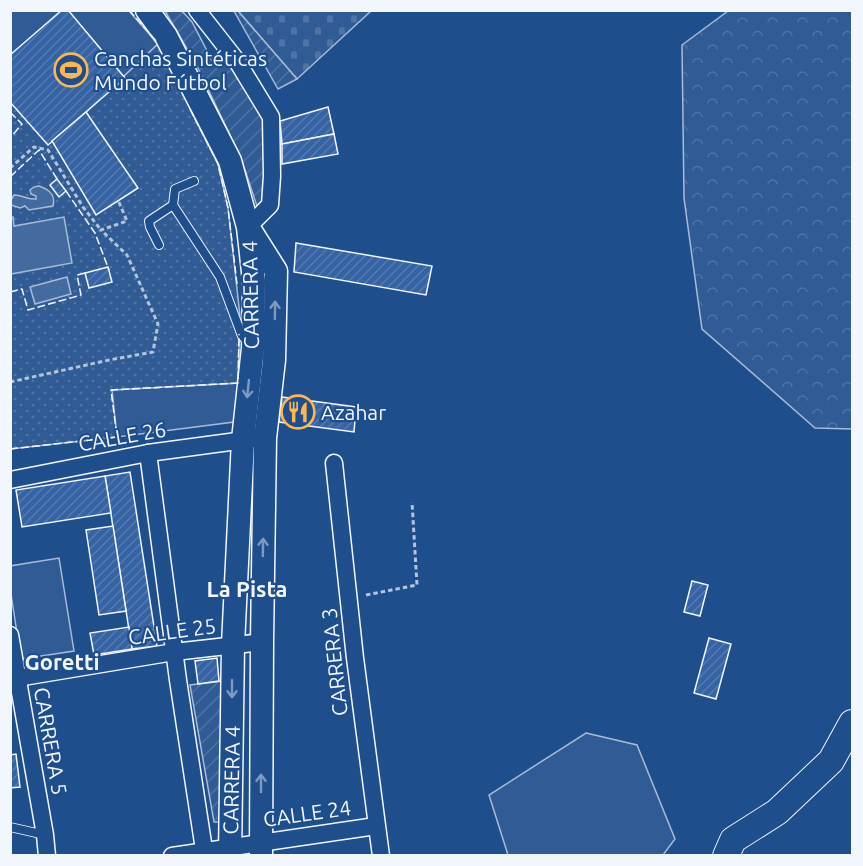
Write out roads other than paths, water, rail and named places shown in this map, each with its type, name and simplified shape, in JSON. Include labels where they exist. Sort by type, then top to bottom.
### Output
[{"type":"main road","points":[[147,10],[166,36],[230,161],[248,226]]},
{"type":"main road","name":"CARRERA 4","points":[[230,852],[233,645],[243,440],[253,348],[254,281],[248,226]]},
{"type":"main road","name":"CARRERA 4","points":[[248,226],[276,271],[274,360],[265,438],[261,849]]},
{"type":"main road","points":[[726,855],[733,840],[777,812],[831,761],[852,723]]},
{"type":"street","points":[[197,10],[237,61],[271,117],[270,205],[248,226]]},
{"type":"street","name":"CALLE 26","points":[[10,480],[148,453],[265,438]]},
{"type":"street","name":"CARRERA 4","points":[[148,453],[174,652],[204,853]]},
{"type":"street","name":"CARRERA 3","points":[[334,464],[355,657],[381,855]]},
{"type":"street","name":"CARRERA 5","points":[[10,635],[47,855]]},
{"type":"street","name":"CALLE 25","points":[[17,678],[174,652],[262,642]]},
{"type":"street","name":"CALLE 24","points":[[172,855],[261,849],[376,826]]},
{"type":"lane","points":[[194,181],[175,189],[173,205],[220,277],[242,336],[253,348]]},
{"type":"lane","points":[[159,245],[150,227],[150,221],[173,205]]},
{"type":"lane","points":[[10,827],[45,835]]},
{"type":"place","name":"Canchas Sintéticas Mundo Fútbol","points":[[71,70]]},
{"type":"place","name":"Azahar","points":[[298,412]]},
{"type":"district","name":"La Pista","points":[[247,588]]},
{"type":"district","name":"Goretti","points":[[62,661]]}]
